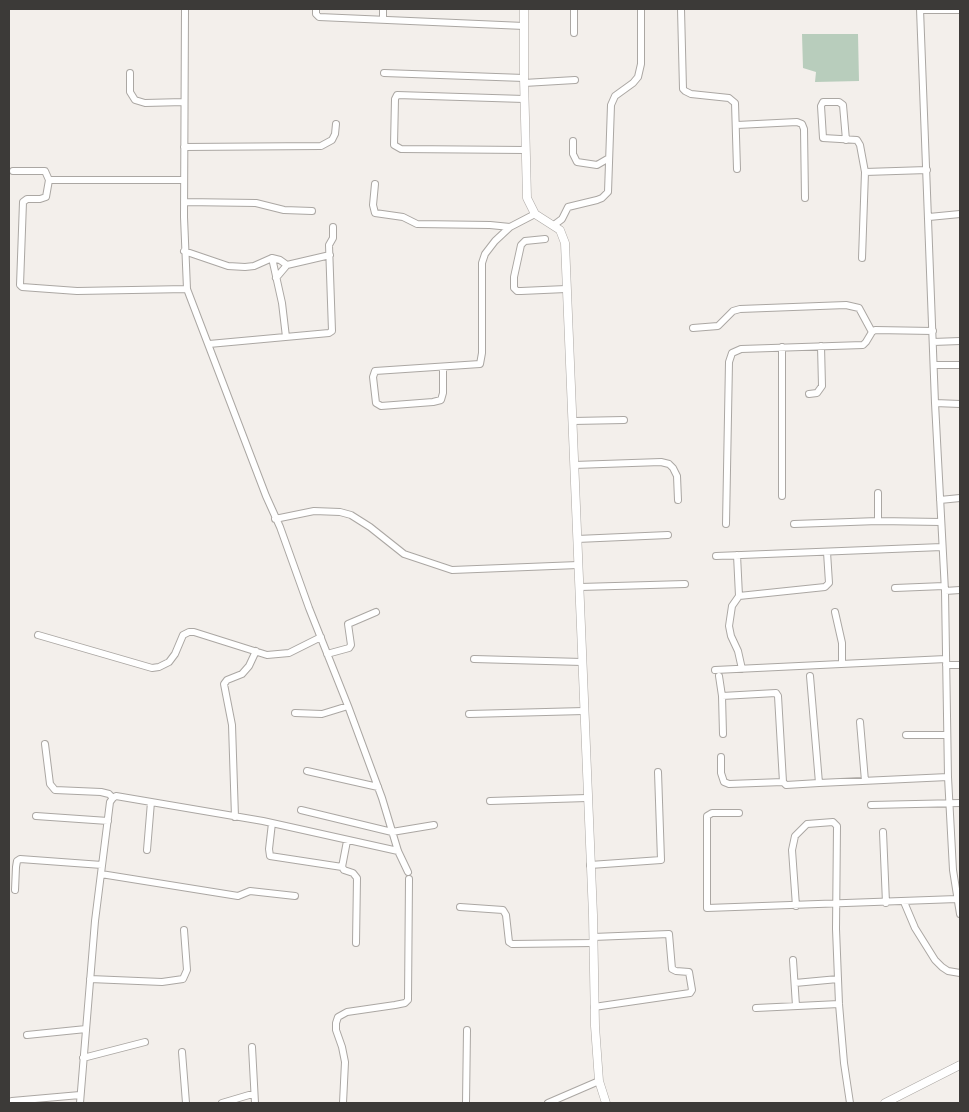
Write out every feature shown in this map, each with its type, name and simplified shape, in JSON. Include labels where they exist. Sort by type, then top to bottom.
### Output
[{"type":"street","points":[[185,9],[184,251],[187,290],[348,706],[378,788],[398,851],[409,875],[408,1000],[405,1003],[396,1005],[342,1013],[338,1017],[336,1030],[345,1062],[342,1103]]},
{"type":"street","points":[[316,9],[316,14],[319,16],[524,26]]},
{"type":"street","points":[[383,9],[383,19]]},
{"type":"street","points":[[524,9],[527,198],[535,214],[543,221],[554,225],[560,230],[564,239],[580,587],[594,1007],[599,1081],[606,1103]]},
{"type":"street","points":[[574,9],[574,32]]},
{"type":"street","points":[[554,225],[562,219],[568,207],[598,200],[606,195],[610,187],[609,158],[612,100],[618,93],[633,83],[640,72],[641,9]]},
{"type":"street","points":[[680,9],[683,85],[685,92],[733,100],[737,107],[737,169]]},
{"type":"street","points":[[960,10],[920,9],[945,589],[949,803],[953,870],[960,914]]},
{"type":"street","points":[[130,73],[130,92],[135,100],[145,103],[184,102]]},
{"type":"street","points":[[384,73],[524,80],[575,80]]},
{"type":"street","points":[[524,99],[397,95],[395,99],[394,145],[401,149],[525,150]]},
{"type":"street","points":[[846,140],[843,105],[839,102],[823,102],[821,106],[823,138],[859,142],[864,172],[862,258]]},
{"type":"street","points":[[737,125],[798,122],[802,124],[804,129],[805,198]]},
{"type":"street","points":[[184,147],[321,146],[332,140],[336,124]]},
{"type":"street","points":[[573,141],[577,162],[597,165],[609,158]]},
{"type":"street","points":[[864,172],[927,170]]},
{"type":"street","points":[[13,171],[45,171],[48,180],[46,197],[27,199],[23,202],[20,285],[22,287],[77,291],[187,290]]},
{"type":"street","points":[[48,180],[184,180]]},
{"type":"street","points":[[375,184],[374,210],[378,214],[403,216],[422,225],[490,225],[510,227]]},
{"type":"street","points":[[184,202],[256,203],[284,210],[312,211]]},
{"type":"street","points":[[443,367],[443,393],[441,400],[381,406],[376,403],[373,377],[375,371],[480,364],[482,353],[482,263],[485,254],[510,227],[535,214]]},
{"type":"street","points":[[929,217],[960,214]]},
{"type":"street","points":[[209,344],[332,332],[330,256],[333,227]]},
{"type":"street","points":[[545,239],[525,241],[521,245],[514,288],[521,292],[566,290]]},
{"type":"street","points":[[184,251],[228,266],[254,266],[272,258],[280,260],[287,265]]},
{"type":"street","points":[[276,278],[287,265],[330,256]]},
{"type":"street","points":[[272,258],[282,303],[286,337]]},
{"type":"street","points":[[693,328],[718,326],[730,314],[740,308],[846,305],[859,308],[872,332]]},
{"type":"street","points":[[726,524],[730,357],[732,352],[736,350],[782,347],[863,345],[872,332],[881,330],[933,331]]},
{"type":"street","points":[[933,342],[960,341]]},
{"type":"street","points":[[809,394],[817,393],[822,386],[821,346]]},
{"type":"street","points":[[782,347],[782,496]]},
{"type":"street","points":[[935,365],[960,365]]},
{"type":"street","points":[[936,403],[960,404]]},
{"type":"street","points":[[572,421],[624,420]]},
{"type":"street","points":[[574,465],[661,462],[668,464],[673,468],[676,476],[678,500]]},
{"type":"street","points":[[878,492],[878,521]]},
{"type":"street","points":[[940,500],[960,498]]},
{"type":"street","points":[[275,519],[314,511],[340,512],[351,515],[370,527],[404,554],[452,570],[578,566]]},
{"type":"street","points":[[794,524],[878,521],[941,522]]},
{"type":"street","points":[[577,539],[668,535]]},
{"type":"street","points":[[716,556],[942,547]]},
{"type":"street","points":[[739,596],[825,587],[829,583],[827,552]]},
{"type":"street","points":[[737,555],[739,596],[732,606],[729,626],[742,669]]},
{"type":"street","points":[[580,587],[685,584]]},
{"type":"street","points":[[895,588],[960,590]]},
{"type":"street","points":[[328,654],[349,648],[351,645],[348,624],[376,612]]},
{"type":"street","points":[[836,612],[842,643],[842,663]]},
{"type":"street","points":[[38,635],[152,668],[169,662],[183,635],[189,632],[266,655],[289,653],[321,637]]},
{"type":"street","points":[[235,817],[232,726],[224,684],[227,680],[242,674],[249,666],[256,651]]},
{"type":"street","points":[[474,659],[582,662]]},
{"type":"street","points":[[723,734],[722,696],[717,673],[742,669],[842,663],[946,662],[960,665]]},
{"type":"street","points":[[810,676],[819,782]]},
{"type":"street","points":[[722,696],[776,693],[783,782]]},
{"type":"street","points":[[295,713],[322,714],[348,706]]},
{"type":"street","points":[[469,714],[584,711]]},
{"type":"street","points":[[860,722],[865,781]]},
{"type":"street","points":[[906,735],[948,735]]},
{"type":"street","points":[[45,744],[50,784],[55,790],[101,792],[109,794],[113,798]]},
{"type":"street","points":[[721,757],[721,773],[724,782],[729,784],[783,782],[786,785],[948,777]]},
{"type":"street","points":[[307,771],[378,788]]},
{"type":"street","points":[[590,865],[661,860],[658,772]]},
{"type":"street","points":[[80,1103],[101,874],[110,802],[113,798],[116,796],[272,823],[398,851]]},
{"type":"street","points":[[490,801],[587,798]]},
{"type":"street","points":[[146,850],[151,802]]},
{"type":"street","points":[[872,805],[960,803]]},
{"type":"street","points":[[300,810],[392,832],[434,826]]},
{"type":"street","points":[[739,813],[712,813],[708,816],[707,908],[957,899]]},
{"type":"street","points":[[36,816],[108,821]]},
{"type":"street","points":[[796,906],[793,842],[795,836],[807,824],[833,822],[837,826],[836,904],[839,1004],[844,1063],[850,1103]]},
{"type":"street","points":[[272,823],[270,856],[342,867],[344,870],[353,873],[357,878],[356,943]]},
{"type":"street","points":[[883,832],[886,903]]},
{"type":"street","points":[[342,867],[347,841]]},
{"type":"street","points":[[15,890],[16,867],[17,861],[20,859],[102,865]]},
{"type":"street","points":[[101,874],[238,896],[250,891],[295,896]]},
{"type":"street","points":[[904,902],[915,928],[936,960],[948,971],[960,973]]},
{"type":"street","points":[[460,907],[503,910],[506,915],[509,942],[512,944],[669,934],[672,969],[689,972],[692,990],[690,992],[594,1007]]},
{"type":"street","points":[[90,979],[162,982],[183,979],[187,970],[184,930]]},
{"type":"street","points":[[793,960],[796,1006]]},
{"type":"street","points":[[795,983],[838,978]]},
{"type":"street","points":[[756,1008],[839,1004]]},
{"type":"street","points":[[27,1035],[86,1029]]},
{"type":"street","points":[[466,1103],[467,1030]]},
{"type":"street","points":[[83,1058],[145,1042]]},
{"type":"street","points":[[252,1047],[255,1103]]},
{"type":"street","points":[[182,1052],[186,1103]]},
{"type":"street","points":[[885,1103],[960,1065]]},
{"type":"street","points":[[548,1103],[599,1081]]},
{"type":"street","points":[[222,1103],[249,1094],[254,1095]]},
{"type":"street","points":[[12,1100],[80,1095]]},
{"type":"green space","points":[[802,34],[858,34],[859,81],[815,82],[816,72],[803,68]]}]
